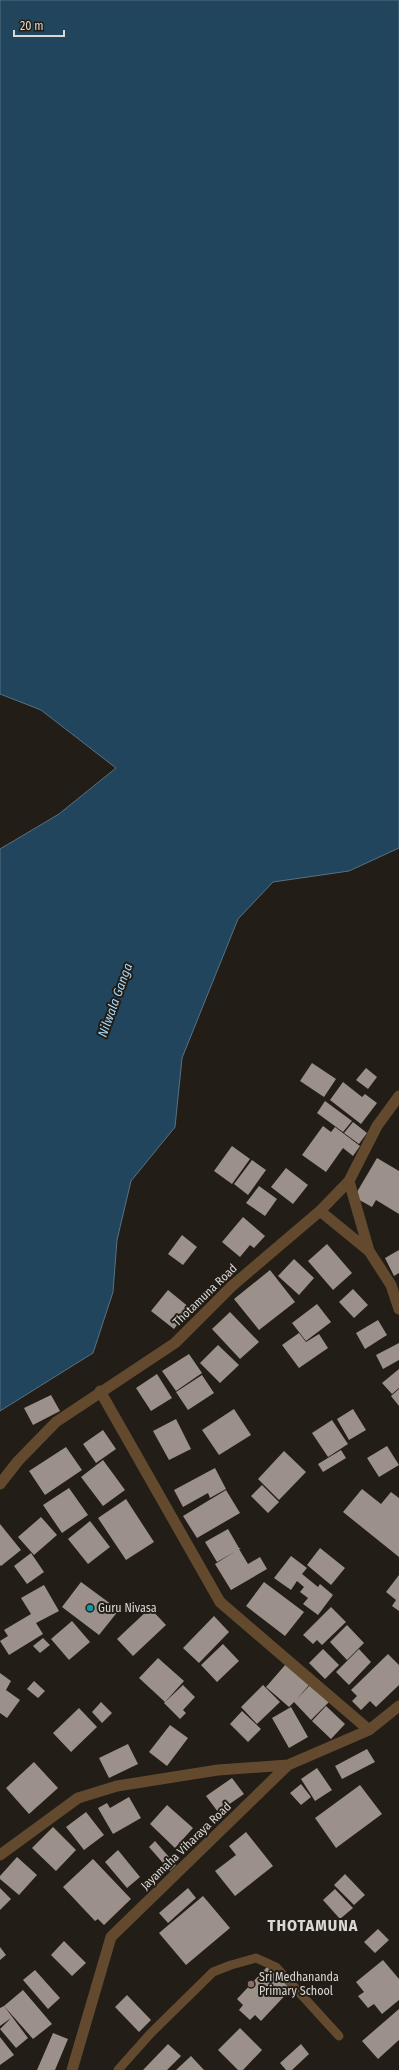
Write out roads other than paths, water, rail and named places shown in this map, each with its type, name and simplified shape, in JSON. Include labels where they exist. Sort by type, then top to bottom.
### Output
[{"type":"street","name":"Thotamuna Road","points":[[0,1484],[18,1461],[56,1422],[100,1391],[175,1343],[232,1286],[320,1211],[349,1180],[377,1126],[399,1096]]},
{"type":"street","points":[[349,1180],[369,1251]]},
{"type":"street","points":[[320,1211],[369,1251],[396,1288],[399,1309]]},
{"type":"street","points":[[100,1391],[220,1602],[369,1730]]},
{"type":"street","name":"Jayamaha Viharaya Road","points":[[72,2070],[111,1937],[288,1765],[369,1730],[399,1706]]},
{"type":"street","points":[[0,1854],[78,1798],[117,1786],[218,1770],[288,1765]]},
{"type":"lane","points":[[118,2070],[150,2034],[213,1972],[256,1958],[276,1967],[339,2036]]},
{"type":"water","name":"Nilwala Ganga","points":[[0,0],[399,0],[399,848],[349,871],[273,882],[238,919],[182,1058],[175,1127],[131,1181],[117,1240],[113,1292],[93,1353],[0,1411],[0,849],[59,814],[116,768],[41,710],[0,694]]},
{"type":"place","name":"Guru Nivasa","points":[[90,1608]]},
{"type":"place","name":"Sri Medhananda Primary School","points":[[251,1984]]},
{"type":"district","name":"THOTAMUNA","points":[[313,1925]]}]
